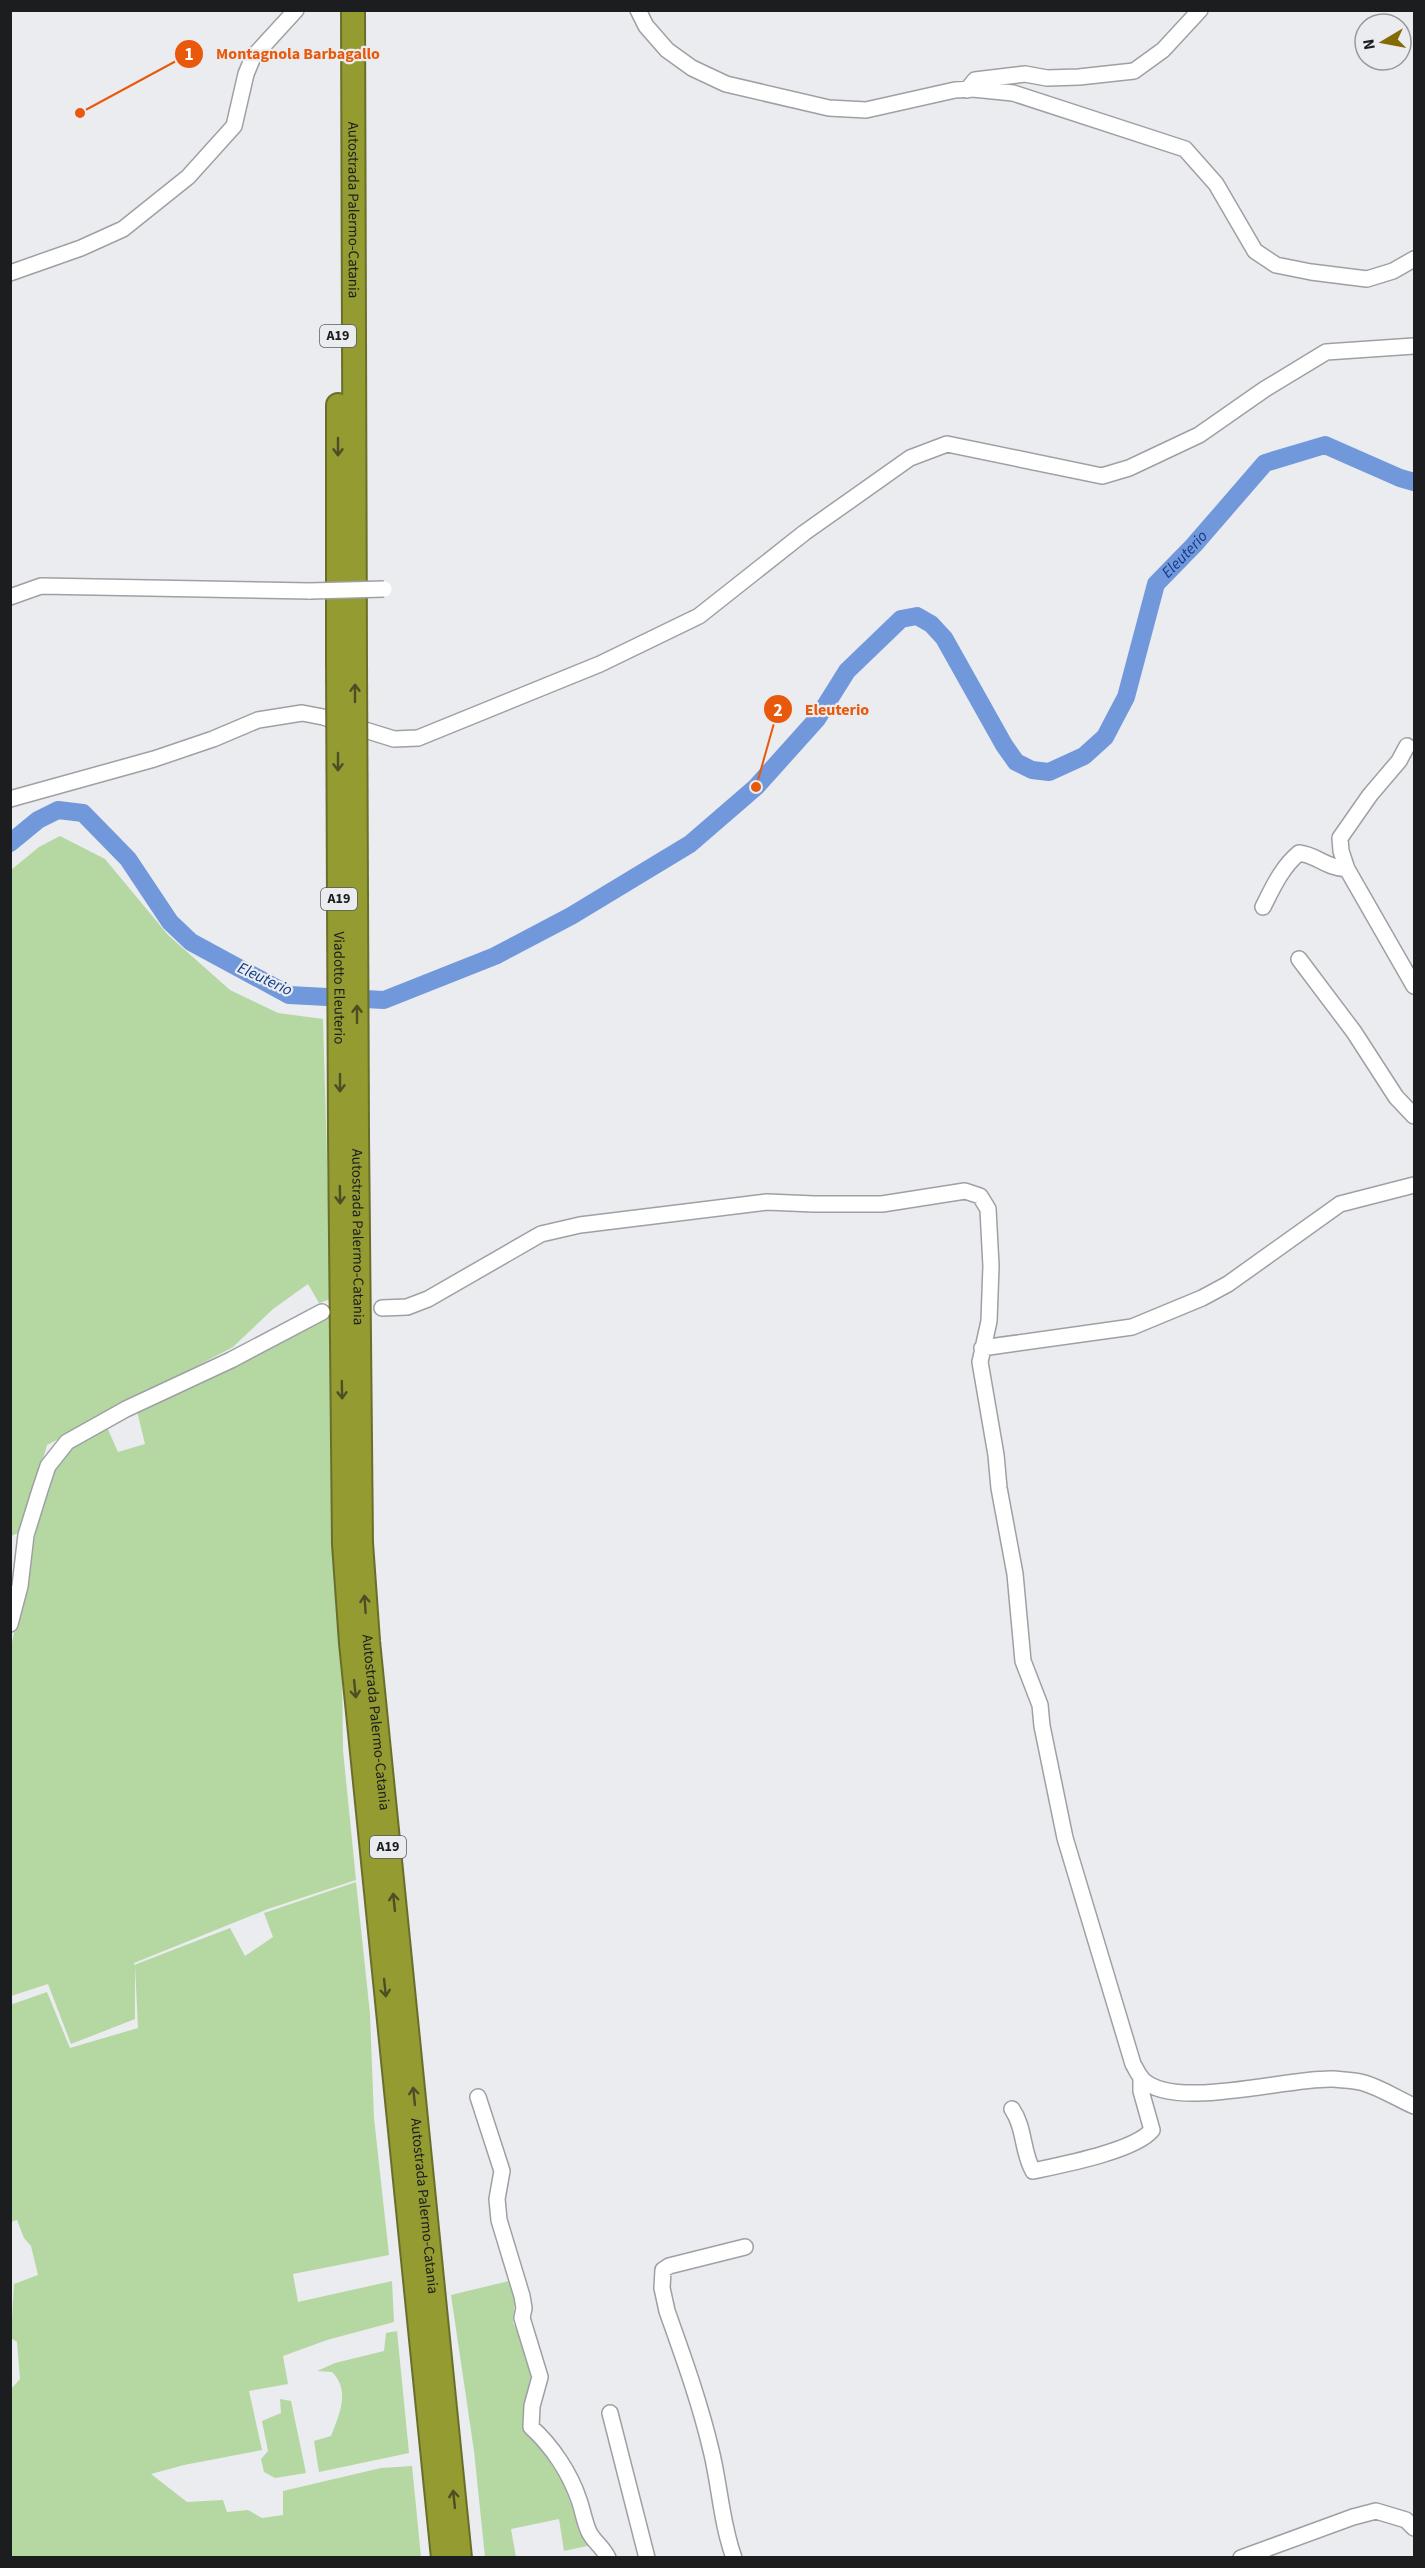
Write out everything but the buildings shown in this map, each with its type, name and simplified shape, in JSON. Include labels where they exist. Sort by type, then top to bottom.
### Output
[{"type":"highway","name":"Autostrada Palermo-Catania","points":[[338,10],[346,661]]},
{"type":"highway","name":"Autostrada Palermo-Catania","points":[[346,661],[353,10]]},
{"type":"highway","name":"Viadotto Eleuterio","points":[[346,661],[349,1136]]},
{"type":"highway","name":"Autostrada Palermo-Catania","points":[[349,1136],[344,1544],[351,1643],[443,2558]]},
{"type":"highway","name":"Autostrada Palermo-Catania","points":[[349,1136],[361,1543],[368,1641],[460,2558]]},
{"type":"street","points":[[10,273],[81,248],[123,229],[188,177],[234,126],[246,74],[253,57],[296,10]]},
{"type":"street","points":[[638,10],[646,26],[667,50],[692,68],[726,84],[829,108],[866,110],[967,90],[1013,93],[1185,149],[1216,184],[1255,251],[1276,265],[1367,279],[1393,271],[1414,260]]},
{"type":"street","points":[[967,90],[975,80],[997,77],[1025,74],[1047,78],[1079,77],[1134,71],[1163,50],[1200,10]]},
{"type":"street","points":[[10,799],[154,759],[213,739],[258,720],[302,713],[323,717],[394,739],[418,738],[600,664],[699,616],[804,533],[910,458],[947,444],[1102,476],[1129,468],[1199,435],[1265,388],[1326,352],[1414,346]]},
{"type":"street","points":[[10,597],[42,586],[310,591],[384,589]]},
{"type":"street","points":[[1407,746],[1399,761],[1370,795],[1340,838],[1341,851],[1347,868],[1414,986]]},
{"type":"street","points":[[1263,907],[1290,860],[1299,853],[1308,854],[1334,868],[1347,868]]},
{"type":"street","points":[[1299,959],[1354,1032],[1396,1097],[1414,1116]]},
{"type":"street","points":[[982,1348],[1132,1327],[1202,1298],[1228,1284],[1340,1204],[1414,1185]]},
{"type":"street","points":[[382,1308],[407,1307],[428,1299],[541,1234],[564,1228],[757,1203],[882,1204],[965,1191],[980,1196],[988,1209],[992,1266],[990,1313],[980,1362],[1015,1574],[1023,1661],[1040,1705],[1042,1726],[1065,1838],[1133,2064],[1144,2080],[1163,2089],[1179,2092],[1228,2091],[1314,2079],[1334,2079],[1365,2083],[1414,2106]]},
{"type":"street","points":[[10,1624],[20,1586],[26,1535],[33,1512],[48,1466],[67,1442],[126,1409],[231,1360],[322,1312]]},
{"type":"street","points":[[1012,2109],[1017,2116],[1028,2163],[1033,2171],[1076,2162],[1130,2144],[1147,2136],[1152,2130],[1141,2091],[1141,2077]]},
{"type":"street","points":[[478,2097],[502,2171],[497,2199],[499,2220],[510,2250],[523,2302],[522,2318],[540,2377],[532,2406],[531,2427],[550,2447],[564,2469],[579,2500],[589,2533],[604,2549],[608,2558]]},
{"type":"street","points":[[734,2558],[721,2512],[719,2486],[711,2448],[667,2311],[662,2288],[663,2270],[669,2266],[751,2246]]},
{"type":"street","points":[[610,2413],[648,2558]]},
{"type":"street","points":[[1241,2558],[1334,2523],[1376,2511],[1406,2520],[1414,2528]]},
{"type":"green space","points":[[60,836],[105,859],[168,935],[230,990],[278,1013],[323,1019],[331,1299],[319,1303],[308,1284],[273,1309],[233,1347],[47,1445],[23,1531],[11,1536],[11,870],[39,847]]},
{"type":"green space","points":[[331,1316],[334,1573],[342,1666],[343,1750],[356,1880],[268,1909],[134,1963],[134,1965],[230,1928],[245,1956],[273,1937],[264,1913],[356,1882],[370,2014],[374,2118],[389,2255],[293,2274],[298,2302],[392,2281],[394,2322],[327,2340],[283,2356],[288,2384],[249,2391],[262,2450],[184,2465],[151,2474],[187,2502],[223,2500],[227,2512],[248,2510],[262,2518],[283,2515],[283,2491],[381,2468],[412,2466],[421,2557],[11,2557],[11,2389],[20,2379],[17,2342],[11,2338],[14,2284],[38,2275],[31,2246],[24,2238],[17,2220],[11,2222],[10,2005],[47,1992],[70,2048],[138,2028],[135,1965],[135,2019],[71,2044],[48,1984],[11,1996],[11,1647],[47,1482],[65,1455],[106,1425],[118,1452],[145,1444],[137,1411]]},
{"type":"green space","points":[[517,2279],[513,2322],[525,2349],[532,2376],[523,2419],[564,2485],[576,2519],[592,2545],[564,2551],[559,2519],[511,2529],[516,2557],[485,2557],[474,2451],[451,2295]]},
{"type":"green space","points":[[397,2331],[409,2453],[319,2472],[314,2441],[331,2436],[340,2412],[342,2395],[338,2379],[332,2372],[317,2371],[335,2363],[384,2351],[386,2333]]},
{"type":"green space","points":[[280,2399],[291,2401],[306,2473],[275,2478],[264,2472],[261,2459],[268,2451],[262,2421],[281,2413]]},
{"type":"waterway","name":"Eleuterio","points":[[10,843],[38,820],[58,810],[83,813],[128,859],[170,922],[191,942],[289,995],[384,1000],[495,956],[571,916],[690,844],[756,787],[817,719],[847,671],[901,619],[917,616],[931,624],[944,638],[1004,745],[1016,762],[1032,770],[1049,772],[1084,756],[1105,737],[1126,697],[1156,584],[1194,545],[1265,463],[1325,445],[1414,482]]},
{"type":"place","name":"Montagnola Barbagallo","points":[[80,113]]},
{"type":"place","name":"Eleuterio","points":[[756,787]]}]
